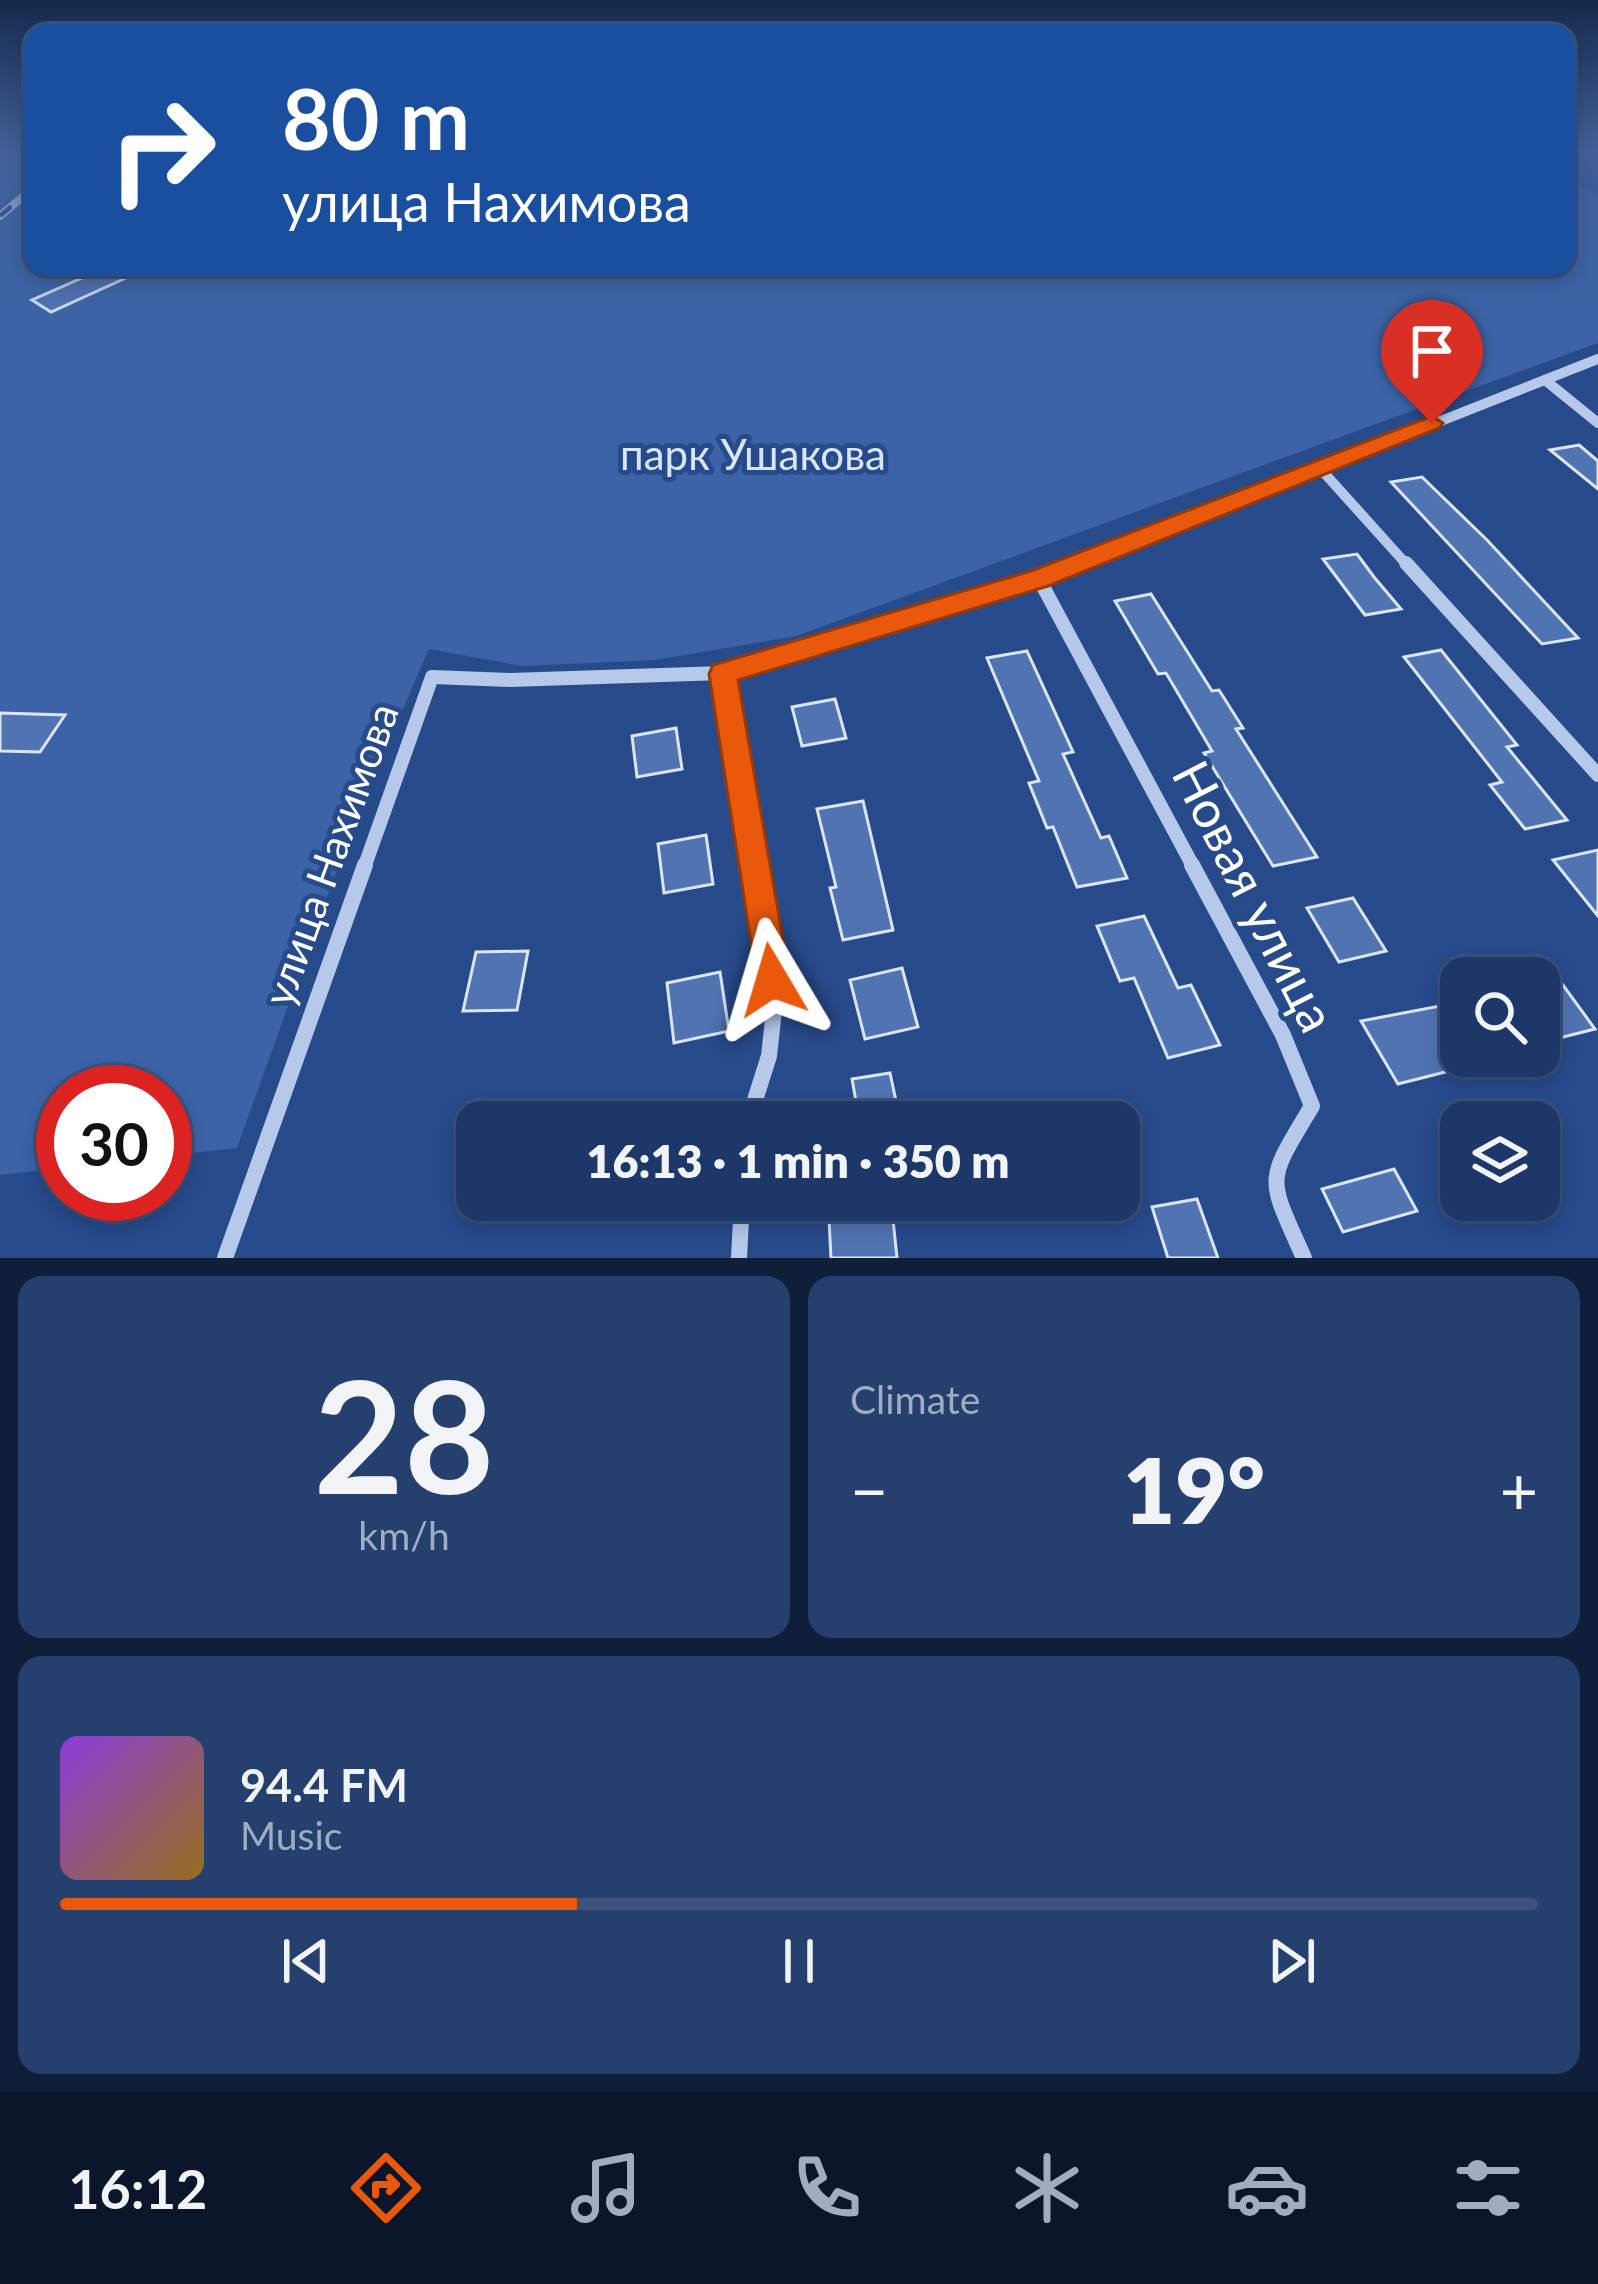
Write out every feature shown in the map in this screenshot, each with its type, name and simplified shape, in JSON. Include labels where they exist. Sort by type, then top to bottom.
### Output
[{"type":"street","name":"улица Нахимова","points":[[225,1258],[432,677],[723,674],[1039,579],[1598,359]]},
{"type":"street","points":[[1545,380],[1598,423]]},
{"type":"street","points":[[1318,466],[1598,775]]},
{"type":"street","name":"Новая улица","points":[[1039,579],[1283,1035],[1312,1106],[1275,1167],[1276,1195],[1304,1258]]},
{"type":"street","points":[[723,674],[770,950],[774,1010],[769,1056],[755,1101]]},
{"type":"street","points":[[740,1258],[741,1221]]},
{"type":"green space","name":"парк Ушакова","points":[[0,209],[24,209],[24,276],[1575,276],[1575,209],[1598,209],[1598,343],[796,636],[655,660],[522,666],[429,649],[356,817],[237,1148],[192,1153],[192,1065],[36,1065],[36,1171],[0,1175]]},
{"type":"building","points":[[87,276],[130,276],[51,312],[32,300]]},
{"type":"building","points":[[1579,445],[1598,461],[1598,489],[1550,450]]},
{"type":"building","points":[[1422,477],[1578,638],[1542,644],[1391,482]]},
{"type":"building","points":[[1357,554],[1401,609],[1365,615],[1323,559]]},
{"type":"building","points":[[1151,594],[1212,691],[1219,690],[1243,728],[1236,729],[1317,857],[1273,866],[1204,753],[1212,751],[1166,673],[1158,674],[1115,601]]},
{"type":"building","points":[[1441,650],[1517,745],[1507,747],[1567,820],[1525,829],[1490,785],[1502,782],[1404,657]]},
{"type":"building","points":[[1027,651],[1073,752],[1063,754],[1101,838],[1109,836],[1127,878],[1077,887],[1053,827],[1047,828],[1029,783],[1039,781],[987,658]]},
{"type":"building","points":[[835,699],[846,738],[802,746],[792,707]]},
{"type":"building","points":[[0,713],[65,715],[40,752],[0,751]]},
{"type":"building","points":[[676,728],[682,769],[637,777],[632,736]]},
{"type":"building","points":[[863,801],[893,930],[843,940],[817,809]]},
{"type":"building","points":[[706,835],[713,884],[664,893],[658,844]]},
{"type":"building","points":[[1598,850],[1598,916],[1553,860]]},
{"type":"building","points":[[1353,898],[1386,951],[1339,962],[1307,908]]},
{"type":"building","points":[[1144,916],[1178,988],[1191,985],[1220,1045],[1168,1058],[1134,978],[1120,981],[1097,926]]},
{"type":"building","points":[[528,951],[517,1010],[463,1011],[476,952]]},
{"type":"building","points":[[902,968],[918,1027],[865,1039],[850,980]]},
{"type":"building","points":[[720,972],[729,1031],[674,1043],[667,983]]},
{"type":"building","points":[[1560,981],[1595,1029],[1560,1038]]},
{"type":"building","points":[[1440,1006],[1440,1073],[1398,1084],[1361,1021]]},
{"type":"building","points":[[890,1073],[896,1101],[856,1101],[852,1079]]},
{"type":"building","points":[[1394,1169],[1417,1211],[1343,1232],[1322,1189]]},
{"type":"building","points":[[1197,1199],[1218,1258],[1168,1258],[1152,1207]]},
{"type":"building","points":[[829,1221],[893,1221],[897,1258],[831,1258]]},
{"type":"railway","points":[[0,216],[9,209]]},
{"type":"route","points":[[772,980],[723,674],[1039,579],[1432,423]]}]
